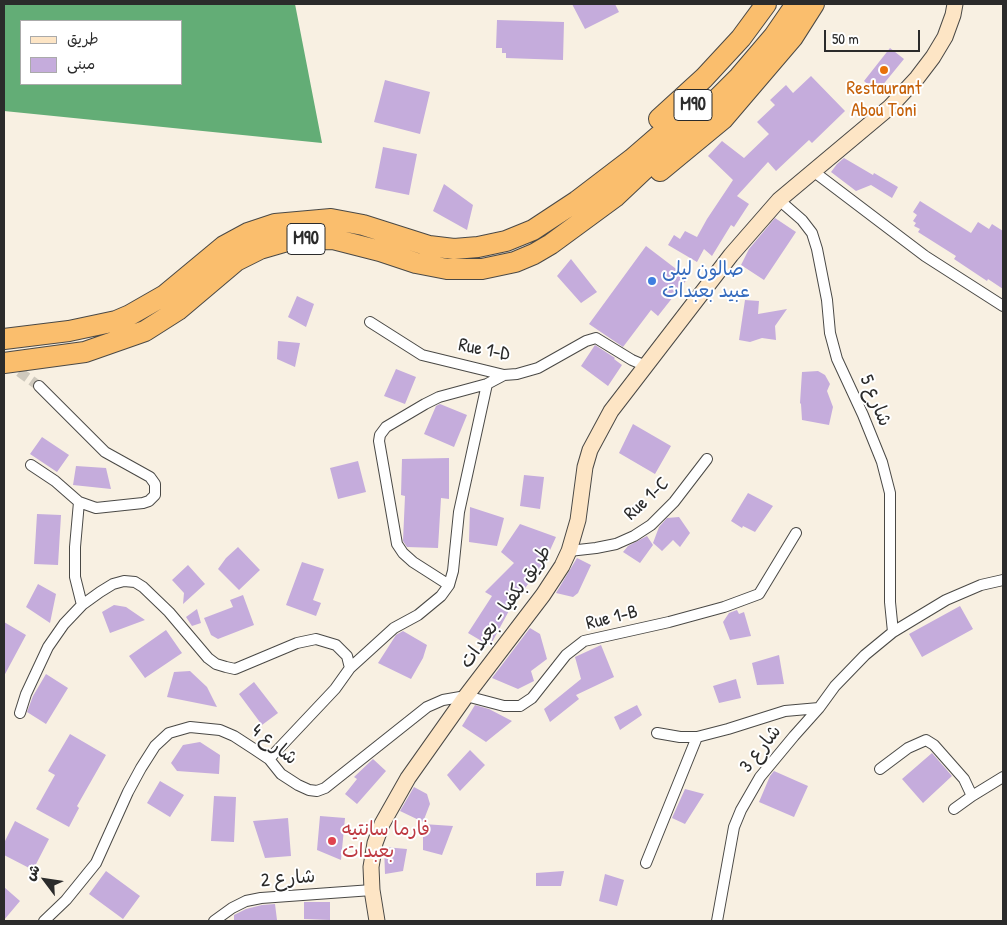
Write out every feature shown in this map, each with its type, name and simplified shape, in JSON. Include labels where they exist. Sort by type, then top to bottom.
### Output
[{"type":"highway","points":[[590,191],[627,150],[704,78],[741,38],[766,4]]},
{"type":"highway","name":"M90","points":[[4,339],[69,331],[116,321],[165,295],[224,246],[248,233],[275,224],[331,219],[363,225],[429,246],[454,249],[478,248],[506,241],[533,230],[590,191],[632,159],[715,84],[762,32],[782,4]]},
{"type":"highway","name":"M90","points":[[4,362],[85,352],[145,331],[178,310],[236,261],[260,249],[291,240],[332,239],[380,251],[416,264],[447,269],[482,269],[515,262],[534,254],[551,244],[615,197],[739,77],[774,36],[796,4]]},
{"type":"highway","points":[[615,197],[652,178],[723,119],[793,36],[814,4]]},
{"type":"main road","name":"طريق بكفيا - بعبدات","points":[[377,921],[372,890],[371,867],[375,843],[382,824],[408,778],[466,696],[543,596],[569,551],[578,520],[582,481],[590,450],[611,411],[731,255],[779,200],[890,107],[917,78],[934,57],[945,37],[955,4]]},
{"type":"street","points":[[813,171],[925,256],[1003,306]]},
{"type":"street","name":"شارع 5","points":[[779,200],[802,220],[812,232],[827,300],[830,333],[837,359],[882,462],[890,492],[890,602],[893,632]]},
{"type":"street","name":"Rue 1-D","points":[[370,322],[422,355],[504,375],[517,374],[538,368],[586,341],[596,338],[632,360],[646,366]]},
{"type":"street","points":[[448,585],[413,562],[397,544],[379,441],[380,435],[386,427],[439,397],[487,384],[504,375]]},
{"type":"street","points":[[269,759],[335,689],[350,668],[394,628],[418,615],[441,596],[448,585],[454,571],[459,512],[487,384]]},
{"type":"street","points":[[31,465],[55,481],[79,502],[96,508],[143,503],[150,501],[155,495],[155,484],[150,477],[105,452],[39,386]]},
{"type":"street","name":"Rue 1-C","points":[[569,551],[616,544],[634,536],[651,525],[674,502],[707,459]]},
{"type":"street","points":[[79,502],[75,547],[75,577],[82,605]]},
{"type":"street","name":"Rue 1-B","points":[[466,696],[504,706],[520,706],[532,698],[566,655],[584,642],[678,620],[724,607],[759,594],[796,533]]},
{"type":"street","name":"شارع 3","points":[[717,921],[734,827],[741,810],[760,777],[836,686],[865,655],[893,632],[946,600],[981,585],[1003,580]]},
{"type":"street","points":[[20,714],[26,694],[48,647],[64,624],[82,605],[100,592],[113,584],[124,581],[135,582],[143,587],[169,612],[208,658],[216,664],[235,670],[297,643],[316,639],[336,645],[347,656],[350,668]]},
{"type":"street","name":"شارع 4","points":[[44,921],[66,900],[96,863],[141,768],[155,746],[170,733],[190,727],[220,730],[234,736],[269,759],[280,774],[298,785],[317,791],[325,788],[427,707],[443,700],[466,696]]},
{"type":"street","points":[[656,733],[680,737],[697,737],[785,711],[819,708]]},
{"type":"street","points":[[646,864],[697,737]]},
{"type":"street","points":[[880,769],[908,748],[926,740],[934,745],[964,779],[972,796]]},
{"type":"street","points":[[954,810],[972,796],[1003,777]]},
{"type":"street","name":"شارع 2","points":[[214,921],[246,901],[261,898],[372,890]]},
{"type":"green space","points":[[4,4],[295,4],[322,143],[4,111]]},
{"type":"building","points":[[572,4],[615,4],[619,12],[585,29]]},
{"type":"building","points":[[497,20],[564,22],[563,60],[506,58],[506,53],[502,53],[502,48],[496,48]]},
{"type":"building","name":"Restaurant Abou Toni","points":[[890,48],[904,59],[877,92],[864,81]]},
{"type":"building","points":[[811,76],[845,111],[812,143],[809,140],[776,171],[768,162],[737,196],[749,204],[734,227],[731,225],[712,256],[704,249],[697,262],[668,245],[674,235],[680,239],[685,231],[697,237],[733,180],[708,156],[722,141],[744,158],[769,134],[757,122],[775,105],[770,100],[786,85],[793,93]]},
{"type":"building","points":[[385,80],[430,92],[420,134],[374,122]]},
{"type":"building","points":[[383,147],[417,154],[409,195],[375,188]]},
{"type":"building","points":[[844,158],[898,187],[892,198],[871,185],[856,191],[831,172]]},
{"type":"building","points":[[444,184],[473,205],[467,230],[433,211]]},
{"type":"building","points":[[920,201],[971,233],[978,222],[989,229],[992,224],[1003,231],[1003,289],[988,279],[987,281],[954,259],[956,256],[918,232],[920,229],[914,226],[916,223],[913,221],[917,215],[913,212]]},
{"type":"building","points":[[775,218],[796,232],[764,280],[741,265],[749,249]]},
{"type":"building","points":[[646,246],[688,278],[658,316],[651,310],[623,347],[589,324]]},
{"type":"building","points":[[571,259],[597,292],[581,303],[557,276]]},
{"type":"building","points":[[297,296],[314,304],[306,327],[288,317]]},
{"type":"building","points":[[745,300],[759,301],[758,314],[787,309],[775,326],[776,340],[762,338],[750,342],[739,340]]},
{"type":"building","points":[[278,341],[300,343],[295,367],[277,359]]},
{"type":"building","points":[[595,345],[622,365],[608,386],[581,366]]},
{"type":"building","points":[[396,369],[416,377],[405,404],[384,396]]},
{"type":"building","points":[[818,371],[825,375],[830,384],[827,391],[833,407],[829,425],[802,420],[800,403],[802,372]]},
{"type":"building","points":[[440,404],[467,415],[454,447],[424,434],[436,406]]},
{"type":"building","points":[[633,424],[671,446],[655,474],[619,453]]},
{"type":"building","points":[[42,437],[69,455],[57,472],[30,454]]},
{"type":"building","points":[[449,458],[449,499],[441,498],[438,548],[407,547],[403,541],[405,496],[401,495],[402,459]]},
{"type":"building","points":[[358,461],[366,492],[338,499],[330,468]]},
{"type":"building","points":[[76,466],[106,468],[111,489],[73,485]]},
{"type":"building","points":[[524,475],[544,477],[540,509],[520,506]]},
{"type":"building","points":[[748,493],[773,506],[755,532],[743,526],[742,528],[731,521]]},
{"type":"building","points":[[470,507],[504,518],[497,546],[469,542]]},
{"type":"building","points":[[37,514],[61,515],[58,565],[34,564]]},
{"type":"building","points":[[679,517],[690,533],[680,547],[673,540],[662,551],[653,543],[659,527],[667,518]]},
{"type":"building","points":[[520,524],[556,537],[536,581],[532,578],[511,607],[490,646],[468,633],[492,596],[485,592],[514,563],[501,552]]},
{"type":"building","points":[[647,536],[653,545],[640,563],[623,552],[628,546]]},
{"type":"building","points":[[238,547],[260,570],[239,590],[218,569]]},
{"type":"building","points":[[577,558],[591,565],[578,593],[573,597],[556,593]]},
{"type":"building","points":[[302,562],[324,569],[313,600],[321,603],[316,616],[286,605]]},
{"type":"building","points":[[188,565],[205,584],[183,604],[184,593],[172,580]]},
{"type":"building","points":[[38,584],[56,594],[50,623],[26,607]]},
{"type":"building","points":[[243,595],[254,625],[218,639],[211,635],[204,618],[233,607],[230,600]]},
{"type":"building","points":[[114,605],[126,607],[145,620],[110,633],[102,612]]},
{"type":"building","points":[[960,606],[973,629],[922,657],[909,634]]},
{"type":"building","points":[[197,609],[201,623],[192,626],[186,617]]},
{"type":"building","points":[[737,610],[739,614],[744,612],[751,636],[730,640],[723,622],[729,613]]},
{"type":"building","points":[[4,622],[26,635],[4,676]]},
{"type":"building","points":[[530,628],[540,634],[547,659],[531,671],[534,681],[518,689],[492,678]]},
{"type":"building","points":[[166,630],[182,653],[145,678],[129,656]]},
{"type":"building","points":[[403,631],[427,645],[423,658],[411,679],[378,663],[396,635]]},
{"type":"building","points":[[601,645],[614,677],[576,695],[579,699],[550,722],[544,709],[581,679],[575,657]]},
{"type":"building","points":[[779,655],[784,684],[757,685],[752,663]]},
{"type":"building","points":[[190,671],[207,687],[217,707],[167,697],[174,672]]},
{"type":"building","points":[[46,674],[68,688],[46,724],[27,712],[33,696]]},
{"type":"building","points":[[736,679],[741,698],[719,703],[713,686]]},
{"type":"building","points":[[254,682],[278,713],[262,725],[239,694]]},
{"type":"building","points":[[475,705],[489,709],[512,721],[486,742],[462,726]]},
{"type":"building","points":[[637,705],[642,715],[620,730],[614,717]]},
{"type":"building","points":[[70,734],[106,755],[77,806],[79,808],[69,827],[36,809],[55,775],[48,771]]},
{"type":"building","points":[[200,742],[220,755],[219,774],[177,771],[171,763],[183,745]]},
{"type":"building","points":[[470,750],[485,765],[460,791],[447,775]]},
{"type":"building","points":[[932,753],[952,776],[923,803],[902,779]]},
{"type":"building","points":[[373,759],[386,771],[357,804],[345,794],[357,779],[354,777]]},
{"type":"building","points":[[774,771],[808,786],[794,817],[759,802]]},
{"type":"building","points":[[160,781],[184,795],[170,817],[147,803]]},
{"type":"building","points":[[414,787],[427,794],[430,804],[423,822],[400,811]]},
{"type":"building","points":[[685,789],[704,794],[685,824],[672,818]]},
{"type":"building","points":[[214,796],[236,797],[234,842],[211,841]]},
{"type":"building","points":[[320,816],[345,818],[341,860],[317,850]]},
{"type":"building","points":[[288,818],[291,856],[265,858],[253,821]]},
{"type":"building","points":[[15,821],[49,839],[33,870],[4,855],[4,843]]},
{"type":"building","points":[[423,824],[453,826],[442,855],[423,850]]},
{"type":"building","points":[[384,847],[407,849],[403,871],[385,874]]},
{"type":"building","points":[[106,871],[140,896],[123,919],[89,894]]},
{"type":"building","points":[[564,871],[561,886],[536,886],[536,873]]},
{"type":"building","points":[[605,874],[624,880],[617,906],[599,901]]},
{"type":"building","points":[[4,887],[20,901],[4,920]]},
{"type":"building","points":[[304,902],[330,902],[330,920],[304,919]]},
{"type":"building","points":[[275,904],[277,920],[234,921],[234,915],[246,909]]},
{"type":"tunnel","points":[[7,363],[39,386]]},
{"type":"place","name":"Restaurant Abou Toni","points":[[884,70]]},
{"type":"place","name":"صالون ليلى عبيد بعبدات","points":[[652,281]]},
{"type":"place","name":"فارما سانتيه بعبدات","points":[[332,841]]}]
